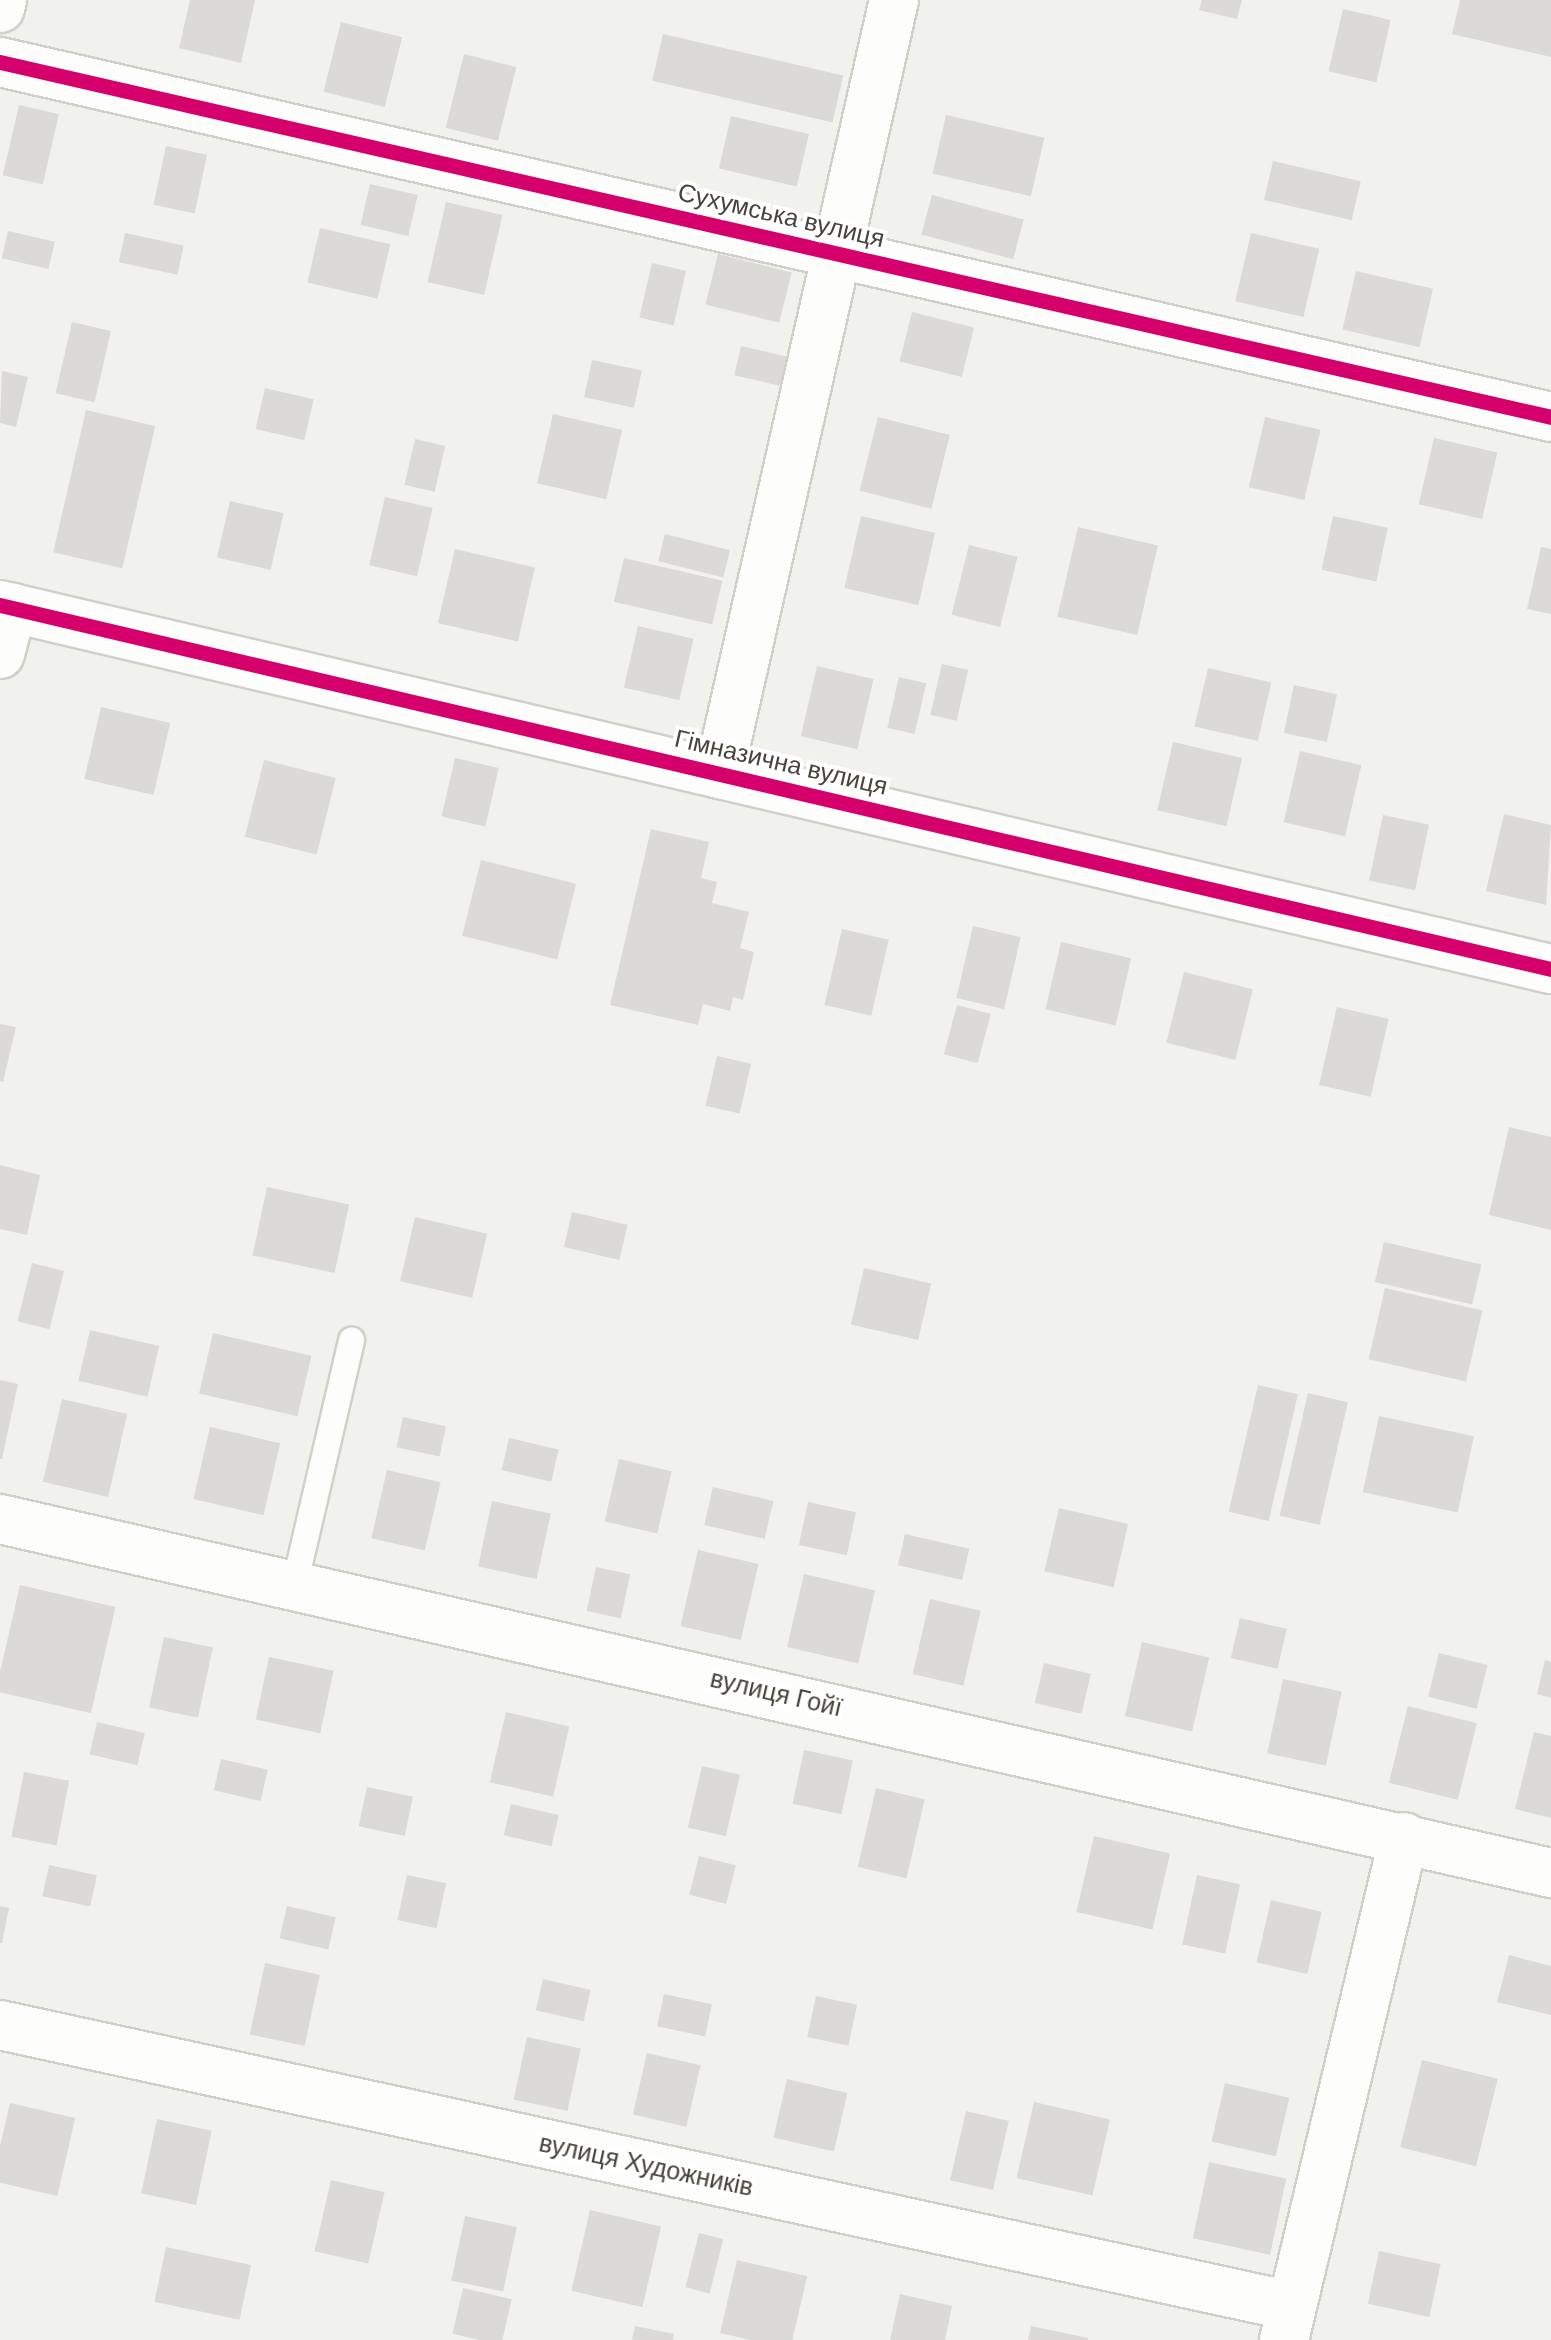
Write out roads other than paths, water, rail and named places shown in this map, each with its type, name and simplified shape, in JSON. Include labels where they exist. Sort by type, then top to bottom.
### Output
[{"type":"street","points":[[0,8],[2,0]]},
{"type":"street","points":[[718,774],[894,0]]},
{"type":"street","name":"Сухумська вулиця","points":[[0,62],[1551,417]]},
{"type":"street","points":[[0,654],[6,607]]},
{"type":"street","name":"Гімназична вулиця","points":[[6,607],[1551,969]]},
{"type":"street","name":"вулиця Гойї","points":[[0,1519],[1551,1873]]},
{"type":"street","points":[[1288,2323],[1404,1837]]},
{"type":"street","name":"вулиця Художників","points":[[0,2025],[1288,2323]]},
{"type":"lane","points":[[294,1585],[350,1340]]}]
